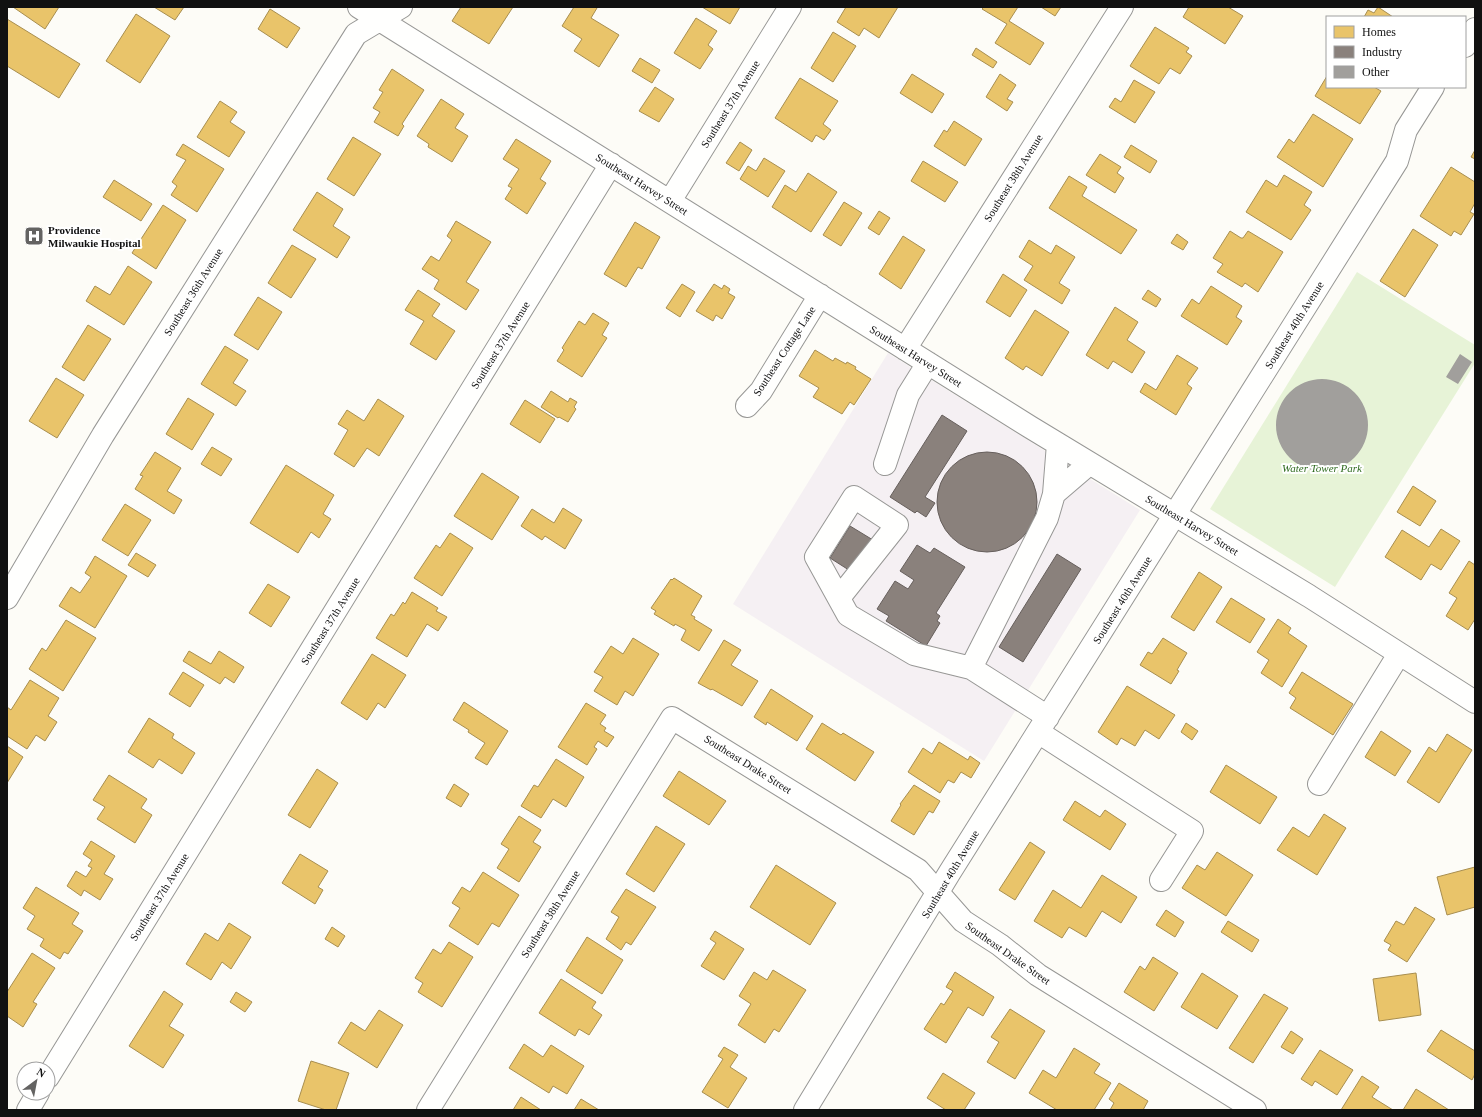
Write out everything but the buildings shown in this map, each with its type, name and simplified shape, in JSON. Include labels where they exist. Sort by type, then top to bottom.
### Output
[{"type":"street","name":"Southeast Harvey Street","points":[[359,7],[1089,464],[1309,596],[1475,702]]},
{"type":"street","name":"Southeast 36th Avenue","points":[[7,598],[103,435],[356,34],[401,7]]},
{"type":"street","name":"Southeast 37th Avenue","points":[[670,202],[790,7]]},
{"type":"street","name":"Southeast 38th Avenue","points":[[905,349],[1122,7]]},
{"type":"street","points":[[1466,44],[1475,29]]},
{"type":"street","name":"Southeast 40th Avenue","points":[[805,1110],[938,893],[1397,161],[1406,130],[1432,88]]},
{"type":"street","name":"Southeast 37th Avenue","points":[[56,1064],[611,164]]},
{"type":"street","name":"Southeast Cottage Lane","points":[[747,406],[761,391],[820,295]]},
{"type":"street","points":[[885,464],[908,394],[928,363]]},
{"type":"street","points":[[970,668],[1047,518],[1054,494],[1058,444]]},
{"type":"street","points":[[1054,494],[1089,464]]},
{"type":"street","points":[[839,598],[848,615],[914,654],[970,668],[1043,725],[1192,831],[1161,880]]},
{"type":"street","points":[[1319,784],[1398,654]]},
{"type":"street","name":"Southeast 38th Avenue","points":[[428,1110],[672,718]]},
{"type":"street","name":"Southeast Drake Street","points":[[672,718],[918,870],[964,922],[1000,945],[1038,975],[1255,1110]]},
{"type":"street","points":[[28,1110],[33,1101]]},
{"type":"shaded area","points":[[888,353],[1140,510],[984,761],[733,604]]},
{"type":"green space","name":"Water Tower Park","points":[[1357,272],[1475,345],[1475,363],[1335,587],[1210,509]]},
{"type":"place","name":"Providence Milwaukie Hospital","points":[[34,236]]}]
